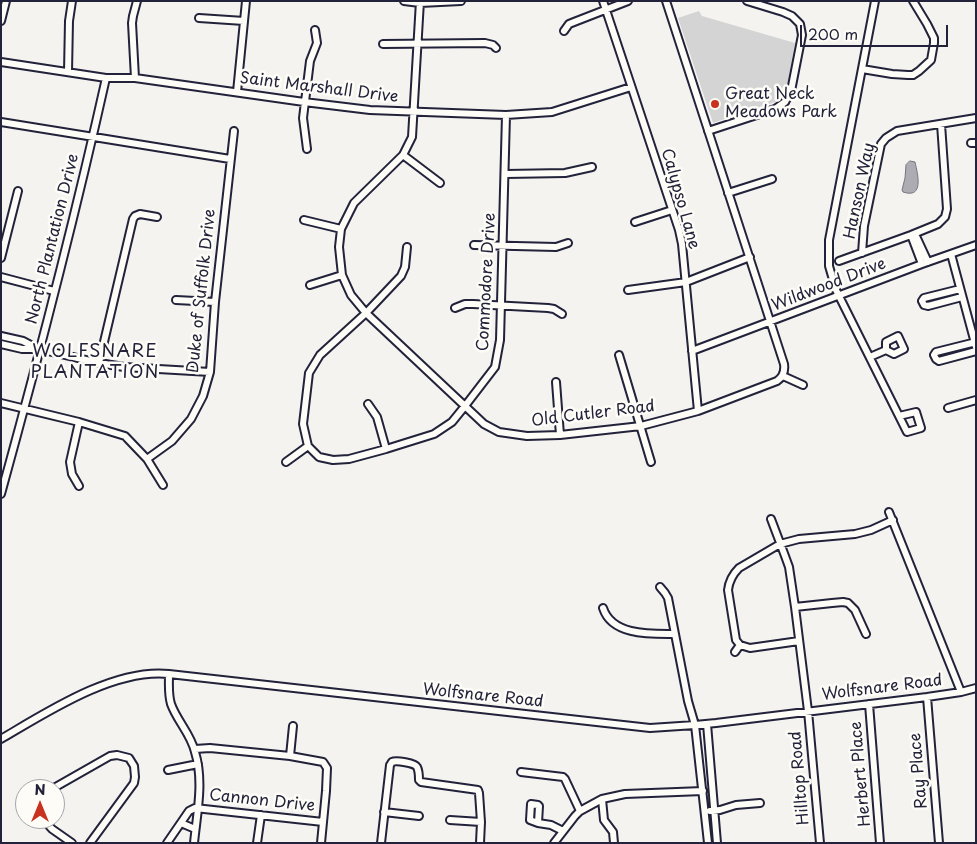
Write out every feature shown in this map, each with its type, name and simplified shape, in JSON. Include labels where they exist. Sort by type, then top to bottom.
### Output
[{"type":"street","points":[[1,22],[6,1]]},
{"type":"street","points":[[68,72],[68,20],[72,1]]},
{"type":"street","points":[[135,78],[132,16],[138,1]]},
{"type":"street","points":[[237,92],[246,1]]},
{"type":"street","points":[[404,1],[461,1]]},
{"type":"street","name":"Calypso Lane","points":[[603,1],[682,244],[698,410]]},
{"type":"street","points":[[564,31],[569,24],[628,1]]},
{"type":"street","points":[[666,1],[784,364],[782,376],[803,385]]},
{"type":"street","points":[[708,131],[776,109],[785,102],[792,91],[802,35],[800,24],[792,16],[783,12],[747,1]]},
{"type":"street","points":[[875,1],[829,240],[829,266],[839,297],[899,416]]},
{"type":"street","points":[[862,69],[908,76],[919,71],[931,60],[934,38],[928,24],[913,1]]},
{"type":"street","name":"Old Cutler Road","points":[[420,2],[412,137],[403,155],[354,202],[341,229],[339,247],[342,275],[351,295],[366,313],[484,424],[500,432],[527,436],[560,435],[641,426],[698,410],[777,381],[782,376]]},
{"type":"street","points":[[199,18],[244,21]]},
{"type":"street","points":[[306,149],[302,118],[310,61],[317,43],[315,30]]},
{"type":"street","points":[[383,44],[489,43],[496,48]]},
{"type":"street","name":"Saint Marshall Drive","points":[[1,62],[106,78],[135,78],[370,110],[506,116],[552,112],[631,87]]},
{"type":"street","name":"North Plantation Drive","points":[[1,494],[40,350],[106,78]]},
{"type":"street","name":"Commodore Drive","points":[[308,446],[319,457],[333,460],[348,459],[434,434],[452,422],[494,367],[500,340],[506,174],[506,116]]},
{"type":"street","name":"Hanson Way","points":[[862,253],[864,226],[881,144],[886,138],[897,131],[976,118]]},
{"type":"street","points":[[1,122],[230,159]]},
{"type":"street","points":[[839,261],[938,224],[945,217],[947,209],[940,124]]},
{"type":"street","name":"Duke of Suffolk Drive","points":[[147,459],[172,441],[191,419],[203,396],[210,372],[215,302],[234,131]]},
{"type":"street","points":[[403,155],[440,183]]},
{"type":"street","points":[[506,174],[565,173],[592,168]]},
{"type":"street","points":[[728,193],[772,179]]},
{"type":"street","points":[[1,258],[18,191]]},
{"type":"street","points":[[635,222],[672,210]]},
{"type":"street","points":[[99,363],[133,219],[140,214],[156,217]]},
{"type":"street","points":[[304,220],[341,229]]},
{"type":"street","points":[[913,234],[925,263]]},
{"type":"street","points":[[474,245],[556,247],[568,243]]},
{"type":"street","name":"Wildwood Drive","points":[[692,351],[976,245]]},
{"type":"street","points":[[286,462],[308,446],[303,424],[309,373],[320,355],[366,313],[401,276],[405,267],[407,247]]},
{"type":"street","points":[[952,254],[975,344],[936,352],[935,358],[940,361],[976,351]]},
{"type":"street","points":[[628,290],[686,282],[750,257]]},
{"type":"street","points":[[310,284],[342,275]]},
{"type":"street","points":[[1,277],[54,291]]},
{"type":"street","points":[[960,289],[924,298],[922,301],[924,305],[928,306],[962,297]]},
{"type":"street","points":[[176,300],[215,302]]},
{"type":"street","points":[[455,308],[465,304],[501,305],[548,308],[562,314]]},
{"type":"street","points":[[1,336],[23,341],[40,350]]},
{"type":"street","points":[[1,344],[124,367],[210,372]]},
{"type":"street","points":[[870,357],[886,350]]},
{"type":"street","points":[[619,356],[651,462]]},
{"type":"street","points":[[556,382],[560,435]]},
{"type":"street","points":[[948,408],[976,400]]},
{"type":"street","points":[[1,403],[79,422],[125,436],[147,459],[163,485]]},
{"type":"street","points":[[368,404],[377,418],[386,449]]},
{"type":"street","points":[[79,422],[70,462],[72,474],[79,486]]},
{"type":"street","points":[[889,512],[961,692]]},
{"type":"street","name":"Hilltop Road","points":[[771,519],[788,567],[795,607],[808,711],[820,843]]},
{"type":"street","points":[[799,642],[750,648],[740,645],[736,640],[728,590],[729,583],[735,572],[780,544],[799,539],[855,534],[871,530],[893,520]]},
{"type":"street","points":[[660,587],[668,598],[690,709],[695,725],[708,843]]},
{"type":"street","points":[[795,607],[832,602],[848,603],[855,610],[866,634]]},
{"type":"street","points":[[603,608],[606,616],[620,628],[675,634]]},
{"type":"street","points":[[735,652],[740,645]]},
{"type":"street","name":"Wolfsnare Road","points":[[1,739],[77,696],[100,686],[124,678],[159,672],[650,728],[707,724],[927,697],[976,688]]},
{"type":"street","points":[[169,674],[171,705],[195,749],[198,764],[200,778],[194,843]]},
{"type":"street","name":"Ray Place","points":[[927,697],[939,843]]},
{"type":"street","name":"Herbert Place","points":[[869,704],[880,843]]},
{"type":"street","points":[[707,724],[717,843]]},
{"type":"street","points":[[290,756],[293,726]]},
{"type":"street","points":[[195,749],[210,748],[290,756],[323,762],[327,768],[321,843]]},
{"type":"street","points":[[65,782],[110,756],[124,756],[131,761],[135,770],[134,783],[90,843]]},
{"type":"street","points":[[381,843],[390,766],[391,763],[395,762],[416,766],[421,782],[478,790],[480,793],[480,843]]},
{"type":"street","points":[[168,770],[198,764]]},
{"type":"street","points":[[521,772],[563,777],[580,811]]},
{"type":"street","points":[[554,843],[580,811],[602,799],[624,794],[703,788],[712,784]]},
{"type":"street","points":[[602,799],[604,820],[613,832],[614,843]]},
{"type":"street","points":[[705,812],[736,805],[760,803]]},
{"type":"street","points":[[167,843],[189,812],[192,809],[198,808]]},
{"type":"street","name":"Cannon Drive","points":[[198,808],[323,822]]},
{"type":"street","points":[[384,812],[419,816]]},
{"type":"street","points":[[257,843],[260,815]]},
{"type":"street","points":[[450,820],[481,822]]},
{"type":"street","points":[[181,823],[195,829]]},
{"type":"street","points":[[538,823],[551,825],[563,831]]},
{"type":"street","points":[[52,829],[72,843]]},
{"type":"shaded area","points":[[699,11],[702,16],[795,43],[786,92],[781,100],[713,123],[678,18]]},
{"type":"shaded area","points":[[910,161],[915,162],[918,184],[917,189],[910,193],[903,192],[902,190],[906,165]]},
{"type":"place","name":"Great Neck Meadows Park","points":[[715,104]]},
{"type":"district","name":"WOLFSNARE PLANTATION","points":[[95,362]]}]
